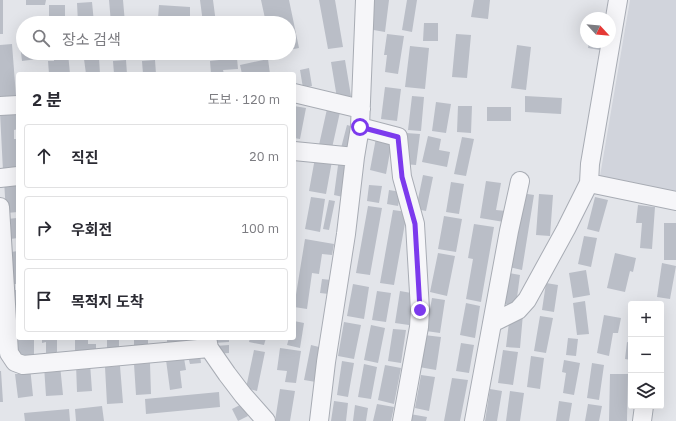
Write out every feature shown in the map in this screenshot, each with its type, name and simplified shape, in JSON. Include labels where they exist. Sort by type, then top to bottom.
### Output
[{"type":"street","points":[[319,421],[326,362],[346,234],[360,127],[364,0]]},
{"type":"street","points":[[492,323],[518,310],[526,300],[566,229],[589,182],[590,164],[618,0]]},
{"type":"street","points":[[296,93],[361,109]]},
{"type":"street","points":[[0,106],[16,105]]},
{"type":"street","points":[[360,127],[398,137],[402,177],[415,224],[420,310],[402,421]]},
{"type":"street","points":[[296,151],[355,157]]},
{"type":"street","points":[[0,178],[16,176]]},
{"type":"street","points":[[474,421],[509,231],[520,181]]},
{"type":"street","points":[[589,182],[676,201]]},
{"type":"street","points":[[0,207],[9,353],[15,362],[23,365],[208,343],[243,395],[266,421]]},
{"type":"street","points":[[642,421],[644,409]]},
{"type":"shaded area","points":[[630,0],[676,0],[676,196],[600,176]]},
{"type":"building","points":[[0,0],[3,0],[3,34],[0,34]]},
{"type":"building","points":[[26,0],[46,0],[45,5],[26,5]]},
{"type":"building","points":[[109,0],[123,0],[124,16],[110,16]]},
{"type":"building","points":[[200,0],[213,0],[215,16],[202,16]]},
{"type":"building","points":[[261,0],[289,0],[292,16],[264,16]]},
{"type":"building","points":[[319,0],[335,0],[343,47],[328,49]]},
{"type":"building","points":[[372,0],[389,0],[385,32],[368,29]]},
{"type":"building","points":[[407,0],[417,0],[412,32],[402,30]]},
{"type":"building","points":[[474,0],[490,0],[488,19],[471,17]]},
{"type":"building","points":[[92,2],[93,16],[78,16],[77,3]]},
{"type":"building","points":[[49,5],[65,5],[65,16],[49,16]]},
{"type":"building","points":[[159,5],[190,7],[190,16],[158,16]]},
{"type":"building","points":[[424,23],[438,23],[438,41],[423,41]]},
{"type":"building","points":[[296,34],[299,48],[296,49]]},
{"type":"building","points":[[387,34],[404,36],[398,74],[385,72],[387,55],[384,55]]},
{"type":"building","points":[[456,34],[471,35],[467,78],[452,77]]},
{"type":"building","points":[[12,44],[16,96],[0,98],[0,45]]},
{"type":"building","points":[[517,45],[531,47],[526,90],[511,88]]},
{"type":"building","points":[[410,46],[429,48],[425,89],[405,87]]},
{"type":"building","points":[[588,48],[600,48],[600,50]]},
{"type":"building","points":[[69,60],[70,72],[49,72],[48,61]]},
{"type":"building","points":[[84,60],[99,60],[100,72],[86,72]]},
{"type":"building","points":[[126,60],[127,72],[114,72],[113,61]]},
{"type":"building","points":[[155,60],[156,72],[143,72],[142,61]]},
{"type":"building","points":[[237,60],[238,69],[223,70],[224,72],[211,72],[210,61]]},
{"type":"building","points":[[268,60],[270,72],[242,72],[240,65]]},
{"type":"building","points":[[345,60],[351,96],[337,98],[331,62]]},
{"type":"building","points":[[309,68],[312,86],[303,88],[300,70]]},
{"type":"building","points":[[385,87],[401,89],[397,121],[381,119]]},
{"type":"building","points":[[412,96],[424,97],[421,131],[408,130]]},
{"type":"building","points":[[525,96],[562,98],[561,114],[525,112]]},
{"type":"building","points":[[436,102],[451,104],[446,133],[432,131]]},
{"type":"building","points":[[296,106],[306,108],[300,139],[296,138]]},
{"type":"building","points":[[458,106],[472,106],[471,133],[457,132]]},
{"type":"building","points":[[487,107],[511,107],[511,121],[487,121]]},
{"type":"building","points":[[327,109],[340,112],[332,148],[319,145]]},
{"type":"building","points":[[16,111],[16,130],[14,130],[14,139],[16,139],[16,170],[3,171],[0,113]]},
{"type":"building","points":[[347,125],[355,127],[350,150],[341,148]]},
{"type":"building","points":[[406,133],[420,134],[416,165],[403,164]]},
{"type":"building","points":[[428,136],[441,139],[439,150],[450,152],[447,167],[422,162]]},
{"type":"building","points":[[462,137],[474,139],[466,176],[454,174]]},
{"type":"building","points":[[376,138],[392,141],[386,174],[370,170]]},
{"type":"building","points":[[315,158],[332,161],[326,194],[309,191]]},
{"type":"building","points":[[339,158],[349,160],[343,197],[334,195]]},
{"type":"building","points":[[423,175],[433,177],[426,211],[416,209]]},
{"type":"building","points":[[16,179],[16,212],[6,213],[4,180]]},
{"type":"building","points":[[486,181],[501,183],[496,210],[506,211],[504,222],[480,218]]},
{"type":"building","points":[[451,182],[464,184],[459,214],[446,212]]},
{"type":"building","points":[[369,185],[382,186],[379,203],[367,201]]},
{"type":"building","points":[[389,190],[401,192],[398,206],[387,204]]},
{"type":"building","points":[[521,193],[534,195],[522,270],[509,267]]},
{"type":"building","points":[[539,194],[553,195],[550,236],[536,235]]},
{"type":"building","points":[[311,197],[325,199],[320,232],[305,229]]},
{"type":"building","points":[[595,197],[608,200],[599,232],[587,229]]},
{"type":"building","points":[[329,200],[335,201],[329,230],[323,229]]},
{"type":"building","points":[[638,205],[655,207],[652,249],[640,248],[642,223],[636,223]]},
{"type":"building","points":[[368,206],[382,208],[370,275],[356,273]]},
{"type":"building","points":[[393,210],[407,212],[394,285],[380,283]]},
{"type":"building","points":[[444,216],[462,219],[456,252],[438,249]]},
{"type":"building","points":[[16,218],[16,238],[10,239],[7,219]]},
{"type":"building","points":[[664,223],[676,223],[676,260],[664,260]]},
{"type":"building","points":[[474,224],[494,227],[481,302],[466,299],[473,259],[468,258]]},
{"type":"building","points":[[584,236],[597,238],[591,267],[578,264]]},
{"type":"building","points":[[305,239],[334,244],[332,255],[322,254],[319,274],[312,273],[307,309],[296,307],[296,295]]},
{"type":"building","points":[[16,251],[16,284],[14,284],[11,252]]},
{"type":"building","points":[[438,253],[455,256],[447,296],[430,292]]},
{"type":"building","points":[[615,253],[636,258],[633,272],[630,271],[625,292],[607,288]]},
{"type":"building","points":[[662,263],[676,266],[670,299],[657,297]]},
{"type":"building","points":[[586,270],[590,295],[573,298],[569,273]]},
{"type":"building","points":[[509,273],[520,275],[516,305],[504,304]]},
{"type":"building","points":[[322,279],[331,280],[329,294],[320,293]]},
{"type":"building","points":[[546,283],[558,285],[554,312],[542,310]]},
{"type":"building","points":[[353,284],[369,287],[364,319],[347,316]]},
{"type":"building","points":[[14,290],[16,290],[16,322],[13,321]]},
{"type":"building","points":[[377,291],[391,293],[386,322],[372,320]]},
{"type":"building","points":[[400,291],[417,294],[411,312],[409,325],[395,323]]},
{"type":"building","points":[[432,298],[445,300],[440,333],[426,331]]},
{"type":"building","points":[[585,301],[589,334],[577,335],[573,303]]},
{"type":"building","points":[[466,303],[480,306],[475,338],[460,335]]},
{"type":"building","points":[[515,314],[523,314],[520,348],[506,347],[509,322],[514,322]]},
{"type":"building","points":[[604,315],[621,318],[618,333],[613,333],[609,356],[597,353]]},
{"type":"building","points":[[540,316],[553,318],[546,353],[534,351]]},
{"type":"building","points":[[296,321],[304,323],[300,348],[287,345],[288,340],[296,340]]},
{"type":"building","points":[[344,322],[361,325],[354,359],[338,356]]},
{"type":"building","points":[[371,325],[385,328],[378,363],[364,360]]},
{"type":"building","points":[[393,329],[406,330],[401,363],[388,361]]},
{"type":"building","points":[[424,335],[441,337],[436,370],[419,367]]},
{"type":"building","points":[[568,338],[578,339],[576,356],[566,355]]},
{"type":"building","points":[[17,340],[34,340],[34,358],[17,359]]},
{"type":"building","points":[[42,340],[57,340],[57,358],[46,358],[46,342],[42,343]]},
{"type":"building","points":[[75,340],[88,340],[88,344],[96,344],[96,354],[75,355]]},
{"type":"building","points":[[107,340],[119,340],[119,353],[107,353]]},
{"type":"building","points":[[134,340],[148,340],[148,350],[134,350]]},
{"type":"building","points":[[167,340],[196,340],[196,344],[167,346]]},
{"type":"building","points":[[212,340],[229,340],[229,342],[213,343]]},
{"type":"building","points":[[250,340],[265,340],[264,345],[249,342]]},
{"type":"building","points":[[627,342],[628,360],[625,359]]},
{"type":"building","points":[[461,343],[474,345],[469,373],[456,371]]},
{"type":"building","points":[[229,345],[229,353],[216,354],[215,346]]},
{"type":"building","points":[[311,345],[323,348],[316,382],[304,380]]},
{"type":"building","points":[[280,348],[301,351],[296,383],[285,382],[287,371],[277,370]]},
{"type":"building","points":[[254,350],[265,352],[257,391],[246,388]]},
{"type":"building","points":[[503,350],[518,352],[513,385],[498,383]]},
{"type":"building","points":[[200,354],[201,363],[190,364],[188,356]]},
{"type":"building","points":[[531,356],[544,358],[540,389],[527,387]]},
{"type":"building","points":[[184,358],[186,370],[180,371],[182,388],[170,390],[166,360]]},
{"type":"building","points":[[564,360],[580,363],[574,395],[563,393],[566,373],[562,372]]},
{"type":"building","points":[[342,361],[354,363],[348,397],[337,395]]},
{"type":"building","points":[[90,363],[92,391],[77,392],[76,364]]},
{"type":"building","points":[[150,363],[151,394],[136,395],[134,364]]},
{"type":"building","points":[[592,363],[604,365],[599,400],[587,398]]},
{"type":"building","points":[[364,364],[377,367],[371,399],[358,397]]},
{"type":"building","points":[[60,365],[63,395],[46,396],[44,366]]},
{"type":"building","points":[[385,365],[401,368],[394,404],[378,400]]},
{"type":"building","points":[[120,366],[123,403],[107,404],[105,367]]},
{"type":"building","points":[[30,367],[33,396],[18,398],[15,374],[19,374],[19,368]]},
{"type":"building","points":[[1,371],[3,402],[0,402]]},
{"type":"building","points":[[610,374],[628,374],[627,421],[609,421]]},
{"type":"building","points":[[421,375],[435,377],[429,411],[415,408]]},
{"type":"building","points":[[452,378],[468,380],[460,421],[444,421]]},
{"type":"building","points":[[280,389],[295,391],[290,421],[275,421]]},
{"type":"building","points":[[490,389],[502,391],[497,421],[485,421]]},
{"type":"building","points":[[510,391],[524,393],[520,421],[506,421]]},
{"type":"building","points":[[219,392],[220,407],[146,414],[145,399]]},
{"type":"building","points":[[334,401],[348,403],[346,421],[331,421]]},
{"type":"building","points":[[559,401],[572,403],[569,421],[556,421]]},
{"type":"building","points":[[242,404],[248,416],[238,421],[232,409]]},
{"type":"building","points":[[377,404],[394,407],[391,421],[373,421]]},
{"type":"building","points":[[588,404],[602,406],[599,421],[585,421]]},
{"type":"building","points":[[355,405],[368,408],[366,421],[353,421]]},
{"type":"building","points":[[102,406],[104,421],[76,421],[75,409]]},
{"type":"building","points":[[69,409],[70,421],[25,421],[24,413]]},
{"type":"building","points":[[410,414],[427,417],[426,421],[409,421]]},
{"type":"route","points":[[360,127],[398,137],[402,177],[415,224],[420,310]]}]
